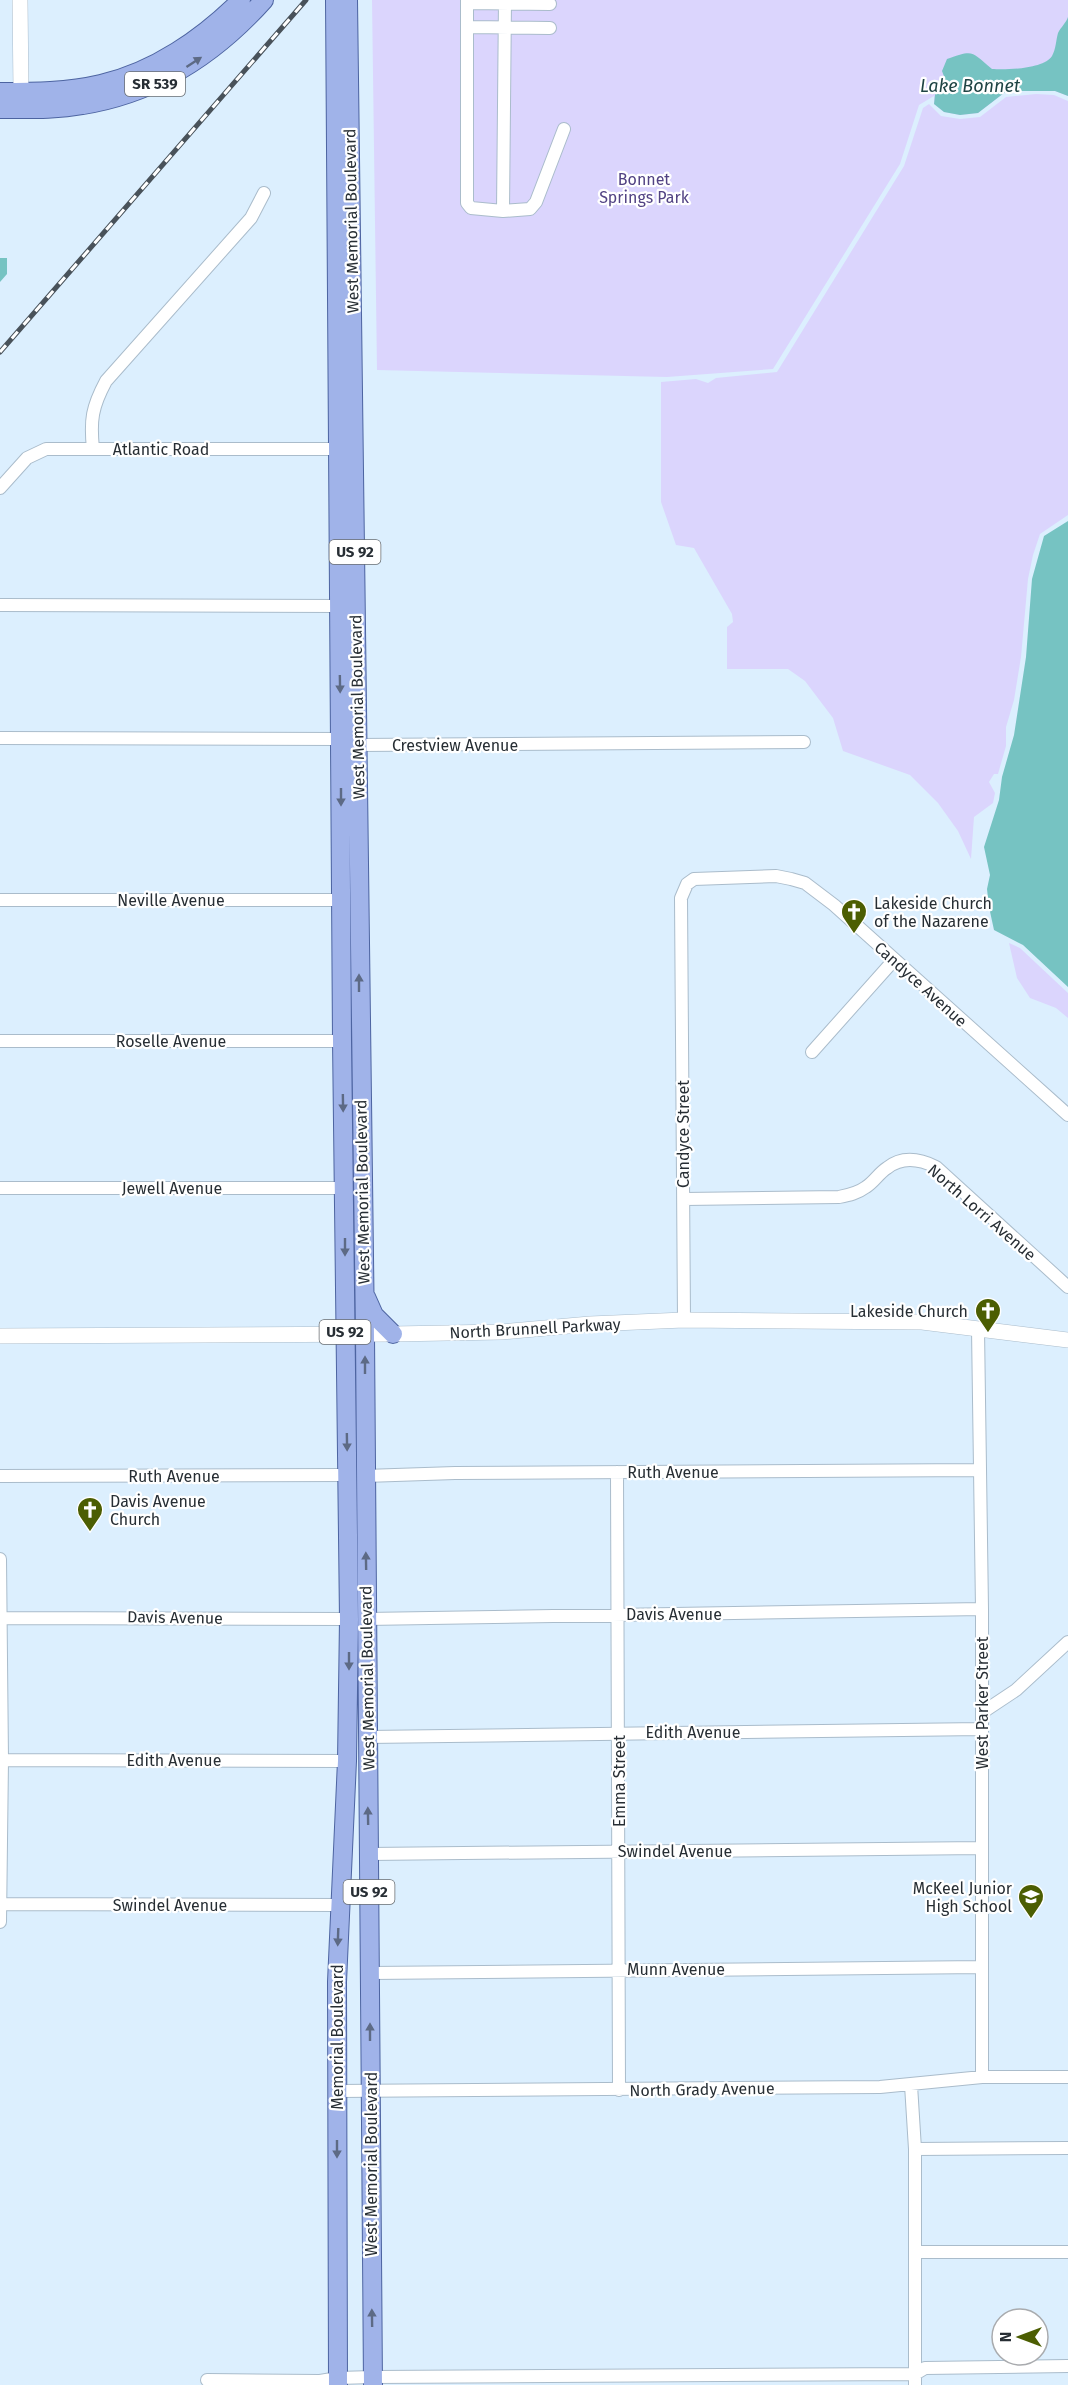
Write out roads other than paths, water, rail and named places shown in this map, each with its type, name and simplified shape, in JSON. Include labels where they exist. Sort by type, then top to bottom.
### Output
[{"type":"main road","name":"SR 539","points":[[0,110],[20,100],[102,84],[161,60],[195,41],[224,18],[241,0]]},
{"type":"main road","name":"SR 539","points":[[0,92],[20,100],[56,108],[104,101],[163,80],[216,47],[264,0]]},
{"type":"main road","name":"West Memorial Boulevard","points":[[335,0],[337,336],[347,450]]},
{"type":"main road","name":"West Memorial Boulevard","points":[[348,0],[347,603],[351,1042],[344,1188],[345,1334],[356,1476],[358,1619],[349,1690]]},
{"type":"main road","points":[[0,102],[11,99],[20,100]]},
{"type":"main road","name":"West Memorial Boulevard","points":[[349,742],[342,900],[342,1002],[360,1084],[365,1335],[349,1590],[367,1651],[373,2381]]},
{"type":"main road","points":[[364,1292],[374,1315],[393,1334]]},
{"type":"main road","name":"Memorial Boulevard","points":[[338,2381],[336,2091],[339,1905],[349,1690]]},
{"type":"street","points":[[20,0],[20,100]]},
{"type":"street","points":[[550,4],[467,2],[467,203],[477,210],[530,209],[536,202],[564,129]]},
{"type":"street","points":[[503,211],[505,2]]},
{"type":"street","points":[[468,27],[550,28]]},
{"type":"street","points":[[93,449],[92,412],[106,381],[251,218],[264,193]]},
{"type":"street","name":"Atlantic Road","points":[[0,488],[27,458],[46,449],[347,450]]},
{"type":"street","points":[[0,605],[347,603]]},
{"type":"street","name":"Crestview Avenue","points":[[0,738],[349,742],[804,742]]},
{"type":"street","name":"Candyce Avenue","points":[[682,948],[681,898],[687,884],[694,879],[776,876],[805,883],[834,904],[1068,1115]]},
{"type":"street","name":"Neville Avenue","points":[[0,900],[342,900]]},
{"type":"street","name":"Candyce Street","points":[[682,948],[684,1320]]},
{"type":"street","points":[[812,1052],[894,960]]},
{"type":"street","name":"Roselle Avenue","points":[[0,1041],[351,1042]]},
{"type":"street","name":"North Lorri Avenue","points":[[684,1199],[839,1197],[852,1194],[868,1186],[888,1167],[899,1161],[913,1159],[936,1167],[1068,1287]]},
{"type":"street","name":"Jewell Avenue","points":[[0,1188],[344,1188]]},
{"type":"street","name":"North Brunnell Parkway","points":[[0,1336],[365,1335],[501,1332],[590,1324],[684,1320],[922,1322],[1068,1340]]},
{"type":"street","name":"West Parker Street","points":[[978,1329],[983,1712],[982,2077]]},
{"type":"street","name":"Ruth Avenue","points":[[0,1476],[356,1476],[980,1470]]},
{"type":"street","name":"Emma Street","points":[[617,1472],[620,1732],[619,2090]]},
{"type":"street","points":[[0,1559],[0,1922]]},
{"type":"street","name":"Davis Avenue","points":[[1,1618],[358,1619],[982,1609]]},
{"type":"street","points":[[983,1712],[1016,1690],[1068,1642]]},
{"type":"street","name":"Edith Avenue","points":[[367,1737],[982,1729]]},
{"type":"street","name":"Edith Avenue","points":[[1,1760],[347,1761]]},
{"type":"street","name":"Swindel Avenue","points":[[369,1854],[982,1848]]},
{"type":"street","name":"Swindel Avenue","points":[[0,1904],[339,1905]]},
{"type":"street","name":"Munn Avenue","points":[[370,1973],[982,1967]]},
{"type":"street","name":"North Grady Avenue","points":[[336,2091],[619,2090],[911,2085],[982,2077],[1068,2077]]},
{"type":"street","points":[[911,2085],[915,2149],[915,2380]]},
{"type":"street","points":[[915,2149],[1068,2148]]},
{"type":"street","points":[[915,2252],[1068,2252]]},
{"type":"street","points":[[915,2380],[925,2368],[1068,2366]]},
{"type":"street","points":[[207,2380],[915,2380]]},
{"type":"water","name":"Lake Bonnet","points":[[1068,17],[1068,96],[1055,91],[1013,91],[1004,93],[978,113],[960,115],[944,112],[934,104],[935,95],[945,79],[942,71],[947,59],[968,53],[976,56],[992,69],[1015,69],[1041,64],[1052,56],[1058,33]]},
{"type":"water","points":[[0,258],[7,258],[7,274],[0,282]]},
{"type":"water","points":[[1068,521],[1068,987],[1023,945],[994,930],[987,889],[990,875],[984,847],[999,800],[1002,777],[1014,735],[1026,657],[1032,579],[1044,536]]},
{"type":"railway","points":[[0,352],[306,0]]},
{"type":"place","name":"Lakeside Church of the Nazarene","points":[[854,935]]},
{"type":"place","name":"Lakeside Church","points":[[988,1334]]},
{"type":"place","name":"Davis Avenue Church","points":[[90,1533]]},
{"type":"place","name":"McKeel Junior High School","points":[[1031,1920]]},
{"type":"park label","name":"Bonnet Springs Park","points":[[644,188]]}]
